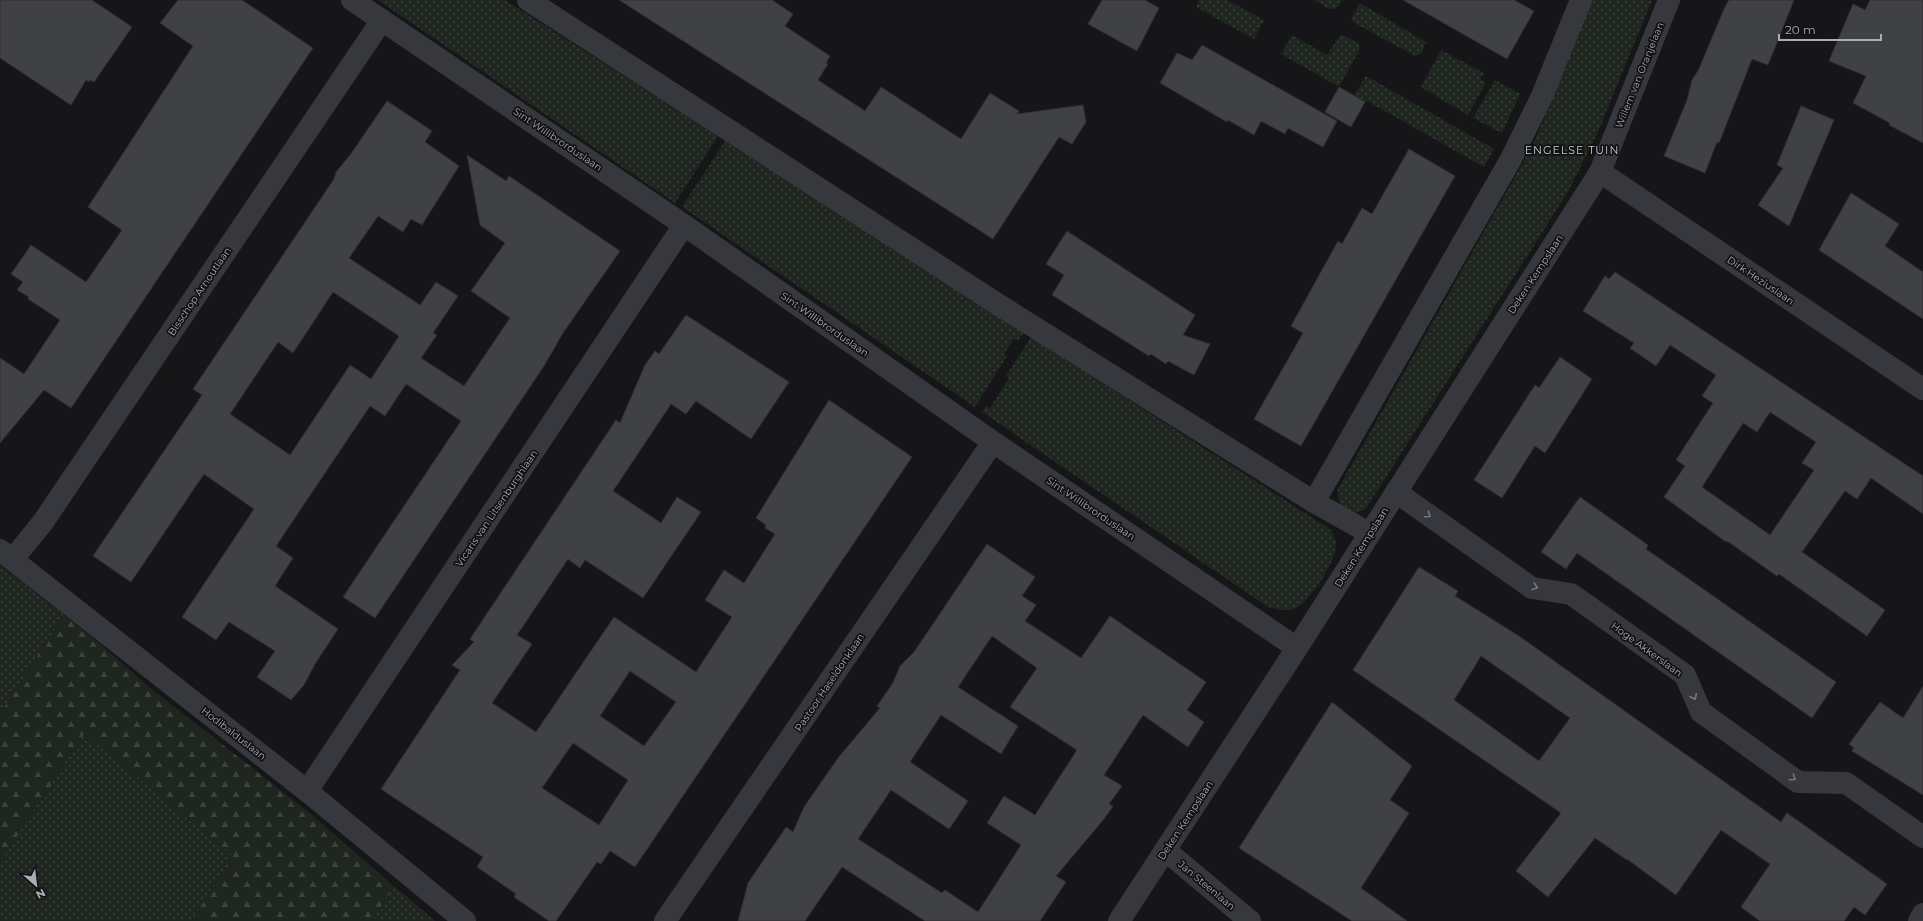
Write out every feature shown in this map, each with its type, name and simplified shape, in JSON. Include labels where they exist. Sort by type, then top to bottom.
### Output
[{"type":"street","name":"Sint Willibrorduslaan","points":[[352,0],[684,225],[993,442],[1298,648]]},
{"type":"street","points":[[528,0],[999,305],[1314,502],[1370,533]]},
{"type":"street","points":[[1314,502],[1516,150],[1542,96],[1580,0]]},
{"type":"street","name":"Willem van Oranjelaan","points":[[1600,172],[1669,0]]},
{"type":"street","name":"Bisschop Arnoutlaan","points":[[6,554],[43,522],[382,20]]},
{"type":"street","name":"Dirk Heziuslaan","points":[[1600,172],[1923,389]]},
{"type":"street","name":"Deken Kempslaan","points":[[1119,921],[1298,648],[1600,172]]},
{"type":"street","name":"Vicaris van Litsenburghlaan","points":[[307,791],[684,225]]},
{"type":"street","name":"Pastoor Haseldonklaan","points":[[665,921],[993,442]]},
{"type":"street","name":"Hoge Akkerslaan","points":[[1396,492],[1532,588],[1571,594],[1685,675],[1701,712],[1798,782],[1846,783],[1923,837]]},
{"type":"street","name":"Hodibalduslaan","points":[[6,554],[307,791],[465,921]]},
{"type":"street","name":"Jan Steenlaan","points":[[1165,850],[1250,921]]},
{"type":"street","points":[[1919,921],[1923,914]]},
{"type":"green space","points":[[378,0],[505,0],[718,136],[675,203]]},
{"type":"green space","points":[[1199,0],[1227,0],[1264,20],[1254,39],[1196,7]]},
{"type":"green space","points":[[1314,0],[1342,0],[1336,8],[1330,9]]},
{"type":"green space","points":[[1592,0],[1652,0],[1598,132],[1568,192],[1370,503],[1365,509],[1356,513],[1347,511],[1340,504],[1338,489],[1533,145]]},
{"type":"green space","points":[[1360,3],[1426,42],[1421,54],[1415,56],[1353,22],[1351,19]]},
{"type":"green space","points":[[1292,35],[1327,55],[1340,36],[1343,35],[1358,43],[1360,49],[1339,87],[1281,54]]},
{"type":"green space","points":[[1441,50],[1484,73],[1480,79],[1486,83],[1468,115],[1421,87]]},
{"type":"green space","points":[[1366,76],[1494,149],[1484,167],[1367,101],[1365,102],[1354,96]]},
{"type":"green space","points":[[1495,80],[1520,94],[1502,133],[1473,118]]},
{"type":"green space","points":[[725,141],[1024,332],[1018,341],[1014,339],[1004,354],[1007,356],[975,407],[682,207]]},
{"type":"green space","points":[[1031,337],[1330,529],[1336,542],[1336,549],[1333,558],[1323,578],[1304,603],[1290,610],[1279,610],[1268,607],[982,412],[986,406],[990,408],[1009,378],[1006,376]]},
{"type":"green space","points":[[0,565],[64,615],[0,714]]},
{"type":"green space","points":[[64,615],[98,642],[148,686],[306,810],[394,886],[372,921],[191,921],[233,856],[84,734],[0,862],[0,714]]},
{"type":"green space","points":[[84,733],[233,856],[191,921],[0,921],[0,862]]},
{"type":"green space","points":[[394,886],[435,921],[372,921]]},
{"type":"building","points":[[0,0],[92,0],[132,27],[94,82],[90,80],[89,82],[86,80],[71,105],[0,58]]},
{"type":"building","points":[[178,0],[242,0],[313,48],[71,408],[44,390],[0,443],[0,358],[24,374],[60,320],[17,290],[23,282],[11,274],[31,245],[86,282],[122,230],[88,207],[193,46],[160,23]]},
{"type":"building","points":[[619,0],[772,0],[793,14],[785,26],[830,56],[826,63],[828,64],[818,80],[865,111],[881,87],[961,139],[990,93],[1019,111],[1017,114],[1083,105],[1086,122],[1072,144],[1059,137],[993,239]]},
{"type":"building","points":[[1102,0],[1145,0],[1159,8],[1137,51],[1088,24]]},
{"type":"building","points":[[1403,0],[1514,0],[1534,11],[1507,59]]},
{"type":"building","points":[[1729,0],[1794,0],[1768,65],[1752,59],[1719,143],[1717,142],[1705,173],[1664,156],[1687,100],[1692,80],[1699,69]]},
{"type":"building","points":[[1870,0],[1923,0],[1923,143],[1889,125],[1890,123],[1853,103],[1866,76],[1829,61],[1853,4],[1865,10]]},
{"type":"building","points":[[1202,45],[1337,121],[1323,147],[1288,128],[1285,134],[1261,121],[1254,135],[1228,120],[1227,122],[1160,83],[1177,53],[1192,60]]},
{"type":"building","points":[[1339,87],[1365,102],[1351,127],[1325,112]]},
{"type":"building","points":[[387,101],[432,131],[425,142],[459,166],[422,225],[411,219],[403,232],[378,216],[349,258],[420,305],[436,282],[458,296],[433,333],[437,335],[421,358],[464,386],[510,318],[471,291],[505,243],[480,225],[467,155],[506,181],[509,176],[620,251],[563,333],[544,366],[375,618],[343,597],[461,421],[406,384],[385,416],[370,406],[276,546],[293,558],[275,586],[338,629],[315,664],[304,685],[291,700],[257,677],[275,651],[229,622],[216,640],[182,617],[254,509],[204,474],[131,582],[93,556],[202,395],[193,389],[334,179],[336,172],[351,154]],"holes":[[[333,292],[399,336],[371,379],[350,365],[290,455],[230,414],[278,342],[293,353]]]},
{"type":"building","points":[[1801,106],[1834,120],[1789,226],[1758,205],[1783,168],[1777,165]]},
{"type":"building","points":[[1409,149],[1455,176],[1301,446],[1254,419],[1303,333],[1291,326],[1338,241],[1342,244],[1362,208],[1372,214]]},
{"type":"building","points":[[1851,193],[1899,224],[1885,246],[1923,272],[1923,319],[1819,250]]},
{"type":"building","points":[[1067,231],[1195,315],[1183,335],[1210,344],[1194,375],[1168,361],[1166,364],[1151,354],[1149,356],[1052,295],[1064,275],[1046,264]]},
{"type":"building","points":[[1615,272],[1923,476],[1923,514],[1871,478],[1857,499],[1845,491],[1802,552],[1885,610],[1867,636],[1779,574],[1777,576],[1727,541],[1726,542],[1664,497],[1685,466],[1676,460],[1713,403],[1702,396],[1716,375],[1670,345],[1656,366],[1630,348],[1634,343],[1583,311],[1605,276],[1609,279]],"holes":[[[1770,412],[1816,442],[1802,463],[1814,470],[1770,535],[1702,487],[1743,423],[1757,432]]]},
{"type":"building","points":[[686,315],[789,382],[751,439],[696,401],[686,414],[671,404],[613,491],[661,523],[677,497],[701,512],[643,598],[585,560],[580,568],[568,559],[517,635],[532,644],[492,703],[536,732],[614,617],[696,672],[732,617],[705,600],[724,570],[744,583],[775,534],[765,528],[766,525],[756,518],[829,400],[912,457],[635,867],[610,851],[601,864],[597,862],[556,921],[549,921],[514,897],[516,894],[477,867],[483,857],[381,789],[460,670],[452,665],[474,642],[470,639],[616,420],[620,423],[645,365],[655,351],[659,354]],"holes":[[[630,671],[676,702],[644,746],[600,716]],[[573,743],[628,780],[599,825],[542,788]]]},
{"type":"building","points":[[1560,357],[1592,379],[1545,453],[1535,446],[1502,498],[1474,480],[1535,385],[1539,388]]},
{"type":"building","points":[[1580,497],[1648,545],[1646,549],[1836,682],[1812,718],[1577,553],[1566,569],[1541,552]]},
{"type":"building","points":[[987,544],[1035,577],[1022,596],[1036,605],[1025,621],[1081,658],[1110,616],[1206,682],[1187,710],[1204,722],[1188,747],[1143,715],[1104,775],[1122,786],[1109,804],[1113,806],[1104,819],[1056,876],[1066,882],[1040,921],[925,921],[842,867],[805,921],[738,921],[748,883],[786,827],[793,832],[804,807],[838,758],[880,708],[877,706],[893,683],[900,666],[914,652]],"holes":[[[992,636],[1037,668],[1010,707],[1077,750],[1035,815],[1004,796],[987,823],[1021,845],[978,912],[945,890],[942,893],[858,839],[891,790],[949,829],[968,801],[910,762],[941,715],[1001,754],[1018,726],[958,687]]]},
{"type":"building","points":[[1419,567],[1458,591],[1455,596],[1519,636],[1781,822],[1787,813],[1887,884],[1865,915],[1854,907],[1844,921],[1760,921],[1741,907],[1770,864],[1721,830],[1676,895],[1627,859],[1595,838],[1548,897],[1516,871],[1561,813],[1353,670]],"holes":[[[1481,656],[1570,718],[1539,761],[1454,700]]]},
{"type":"building","points":[[1923,686],[1923,795],[1852,751],[1854,748],[1849,744],[1880,702],[1903,718]]},
{"type":"building","points":[[1332,702],[1412,766],[1390,800],[1409,813],[1361,888],[1407,921],[1352,921],[1239,848]]},
{"type":"district","name":"ENGELSE TUIN","points":[[1572,150]]}]
